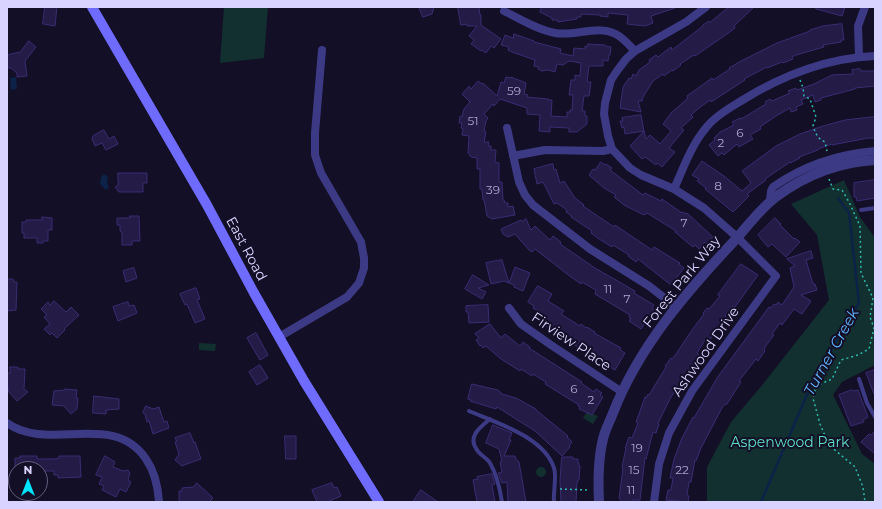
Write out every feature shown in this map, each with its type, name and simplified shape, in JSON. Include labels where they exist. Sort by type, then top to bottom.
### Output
[{"type":"main road","name":"East Road","points":[[92,7],[207,205],[254,293],[304,381],[377,502]]},
{"type":"street","points":[[706,7],[686,22],[635,51],[626,59],[611,80],[607,91],[604,114],[612,149],[630,168],[640,175],[674,189],[704,208],[737,237]]},
{"type":"street","points":[[859,56],[858,26],[865,7]]},
{"type":"street","points":[[504,11],[545,30],[555,33],[572,34],[599,30],[612,32],[619,36],[635,51]]},
{"type":"street","points":[[279,337],[347,297],[359,283],[364,268],[364,256],[361,242],[321,173],[315,155],[315,133],[322,50]]},
{"type":"street","points":[[674,189],[695,144],[704,129],[717,117],[759,90],[819,65],[859,56],[875,56]]},
{"type":"street","points":[[507,128],[512,156],[520,186],[536,208],[590,249],[649,286],[676,307]]},
{"type":"street","points":[[512,156],[544,150],[603,151],[612,149]]},
{"type":"street","name":"Forest Park Way","points":[[770,201],[773,187],[810,167],[839,157],[875,151]]},
{"type":"street","name":"Forest Park Way","points":[[598,502],[598,483],[603,438],[622,392],[676,307],[770,201],[797,183],[819,172],[843,165],[875,160]]},
{"type":"street","name":"Ashwood Drive","points":[[654,502],[659,464],[669,433],[692,391],[776,276],[737,237]]},
{"type":"street","name":"Firview Place","points":[[508,308],[521,324],[551,346],[622,392]]},
{"type":"street","points":[[7,423],[36,434],[106,434],[126,441],[140,451],[152,468],[157,482],[159,502]]},
{"type":"lane","points":[[861,210],[875,208]]},
{"type":"lane","points":[[859,379],[867,402],[875,417]]},
{"type":"lane","points":[[469,411],[520,432],[548,454],[555,470],[554,502]]},
{"type":"lane","points":[[490,420],[476,431],[473,441],[476,449],[490,462],[500,487],[502,502]]},
{"type":"path","points":[[799,79],[803,88],[804,96],[810,99],[816,117],[813,126],[816,135],[825,142],[828,155]]},
{"type":"path","points":[[829,179],[833,189],[842,190],[860,226],[861,273],[873,298],[870,317],[874,328],[869,348],[841,360],[832,378],[816,386],[813,398],[820,424],[828,445],[855,468],[863,487],[865,502]]},
{"type":"path","points":[[554,489],[590,490]]},
{"type":"green space","points":[[224,7],[268,7],[264,58],[220,63]]},
{"type":"green space","name":"Aspenwood Park","points":[[844,180],[860,217],[875,238],[875,365],[842,382],[833,395],[862,454],[875,464],[875,502],[707,502],[707,467],[731,422],[829,300],[817,235],[791,204]]},
{"type":"green space","points":[[199,343],[216,344],[215,351],[199,350]]},
{"type":"green space","points":[[587,412],[598,416],[593,424],[583,418]]},
{"type":"green space","points":[[539,467],[543,467],[545,468],[545,476],[539,477],[536,474],[536,470]]},
{"type":"water","points":[[16,77],[17,89],[11,90],[10,78]]},
{"type":"water","points":[[104,174],[108,177],[107,183],[109,187],[106,190],[100,184],[101,177]]},
{"type":"building","points":[[45,7],[57,7],[55,26],[43,24]]},
{"type":"building","points":[[419,7],[434,7],[432,14],[423,17]]},
{"type":"building","points":[[458,7],[479,7],[481,25],[501,39],[494,48],[491,46],[486,53],[471,44],[474,40],[469,36],[477,26],[467,26],[467,24],[461,25]]},
{"type":"building","points":[[542,7],[675,8],[651,16],[653,23],[645,26],[627,24],[628,15],[608,13],[608,17],[581,14],[581,17],[577,17],[577,19],[558,22],[557,20],[552,20],[552,18],[540,12]]},
{"type":"building","points":[[729,7],[754,7],[734,26],[735,28],[727,34],[695,56],[694,55],[680,64],[681,65],[673,71],[672,70],[664,76],[663,74],[653,81],[642,101],[638,101],[641,112],[620,108],[623,87],[629,78],[631,79],[633,74],[636,76],[639,70],[650,62],[649,60],[656,55],[658,57],[671,47],[672,50],[703,25],[709,21],[710,22]]},
{"type":"building","points":[[817,7],[845,7],[842,16],[816,9]]},
{"type":"building","points":[[842,24],[844,40],[841,40],[841,42],[823,45],[824,47],[796,55],[792,57],[793,59],[767,67],[744,79],[745,80],[711,102],[710,100],[698,109],[691,115],[693,117],[681,128],[684,130],[669,148],[675,152],[662,167],[657,163],[656,165],[645,157],[642,159],[630,146],[644,131],[646,139],[650,135],[660,144],[671,131],[663,124],[671,113],[688,98],[687,96],[712,78],[713,80],[741,61],[777,43],[810,30],[823,26]]},
{"type":"building","points":[[514,34],[534,42],[561,49],[560,53],[573,56],[574,48],[585,49],[585,46],[587,47],[588,44],[605,45],[611,47],[608,61],[603,60],[603,66],[589,66],[587,82],[591,82],[589,96],[584,96],[582,111],[585,111],[585,116],[587,116],[587,124],[577,132],[569,132],[569,128],[550,127],[550,132],[539,131],[540,115],[527,114],[527,108],[500,99],[484,114],[488,118],[484,131],[486,132],[484,142],[489,142],[488,146],[491,146],[491,150],[496,150],[495,162],[499,163],[499,182],[502,182],[503,200],[505,203],[508,203],[508,207],[513,206],[515,215],[492,219],[487,216],[482,189],[480,189],[480,169],[477,169],[477,158],[471,157],[468,153],[469,136],[462,135],[462,123],[459,123],[460,116],[462,117],[464,109],[470,102],[462,94],[469,86],[471,89],[478,81],[482,84],[483,83],[497,96],[501,82],[504,83],[506,77],[511,77],[526,83],[524,94],[528,95],[527,97],[552,100],[551,116],[567,117],[567,112],[572,110],[573,95],[569,95],[571,80],[575,80],[575,75],[580,76],[581,63],[569,61],[563,65],[557,64],[555,72],[548,70],[542,71],[538,69],[539,67],[534,66],[535,60],[512,52],[508,50],[509,47],[501,45],[505,35],[513,38]]},
{"type":"building","points":[[29,41],[36,47],[25,61],[27,76],[17,77],[17,73],[11,68],[7,68],[7,55],[20,52]]},
{"type":"building","points":[[860,69],[861,71],[875,71],[875,86],[855,88],[821,98],[821,100],[815,102],[813,95],[801,100],[803,104],[796,107],[797,110],[791,112],[790,108],[776,116],[760,127],[761,129],[750,135],[753,139],[739,147],[737,144],[724,155],[722,153],[718,156],[709,145],[715,140],[714,138],[720,132],[734,125],[732,122],[740,118],[741,119],[766,104],[765,102],[770,99],[772,101],[790,93],[788,91],[796,88],[797,90],[814,84],[832,75],[853,74],[852,70]]},
{"type":"building","points":[[641,115],[644,131],[625,134],[624,127],[622,128],[620,121],[623,121],[622,118]]},
{"type":"building","points":[[875,117],[875,138],[832,144],[799,157],[800,158],[790,162],[765,179],[766,180],[747,194],[749,196],[733,212],[705,189],[706,188],[697,181],[699,179],[692,175],[702,161],[742,191],[751,183],[742,171],[776,146],[800,134],[823,126],[845,120]]},
{"type":"building","points":[[104,130],[109,139],[114,136],[118,144],[106,150],[102,143],[95,146],[92,139],[93,136]]},
{"type":"building","points":[[601,162],[612,168],[610,170],[643,195],[645,193],[661,201],[662,199],[682,213],[687,213],[713,237],[708,244],[705,242],[699,249],[695,245],[693,247],[675,232],[676,231],[647,213],[644,215],[624,205],[614,197],[616,195],[604,188],[589,175]]},
{"type":"building","points":[[553,164],[560,183],[564,181],[575,198],[584,205],[583,206],[652,250],[654,247],[680,263],[679,264],[684,268],[671,285],[638,259],[636,262],[628,256],[629,255],[613,245],[612,247],[599,239],[591,233],[592,231],[571,217],[572,216],[566,212],[567,210],[557,203],[554,204],[543,182],[537,184],[534,169]]},
{"type":"building","points":[[118,173],[147,173],[147,183],[143,183],[143,192],[119,192],[115,187],[118,185]]},
{"type":"building","points":[[875,180],[875,198],[857,201],[856,197],[854,197],[854,183]]},
{"type":"building","points":[[130,216],[139,216],[140,241],[132,241],[132,245],[122,245],[122,233],[120,231],[120,225],[117,225],[117,218],[130,218]]},
{"type":"building","points":[[42,217],[52,218],[52,230],[48,230],[48,241],[37,243],[37,238],[24,238],[24,233],[22,233],[22,222],[26,222],[26,220],[42,220]]},
{"type":"building","points":[[775,218],[794,239],[795,238],[800,242],[786,257],[772,244],[768,247],[758,235]]},
{"type":"building","points":[[526,219],[531,230],[535,226],[550,240],[553,236],[561,242],[560,244],[595,268],[635,291],[634,293],[654,305],[652,308],[654,309],[641,329],[629,321],[631,318],[629,317],[630,315],[595,294],[596,290],[582,282],[581,284],[535,249],[532,252],[529,250],[515,234],[508,237],[503,234],[501,229]]},
{"type":"building","points":[[811,251],[813,258],[806,260],[813,284],[815,284],[817,290],[801,295],[811,301],[802,314],[794,309],[782,325],[780,323],[772,334],[774,335],[765,347],[765,351],[758,361],[756,359],[739,381],[741,382],[727,404],[723,406],[701,448],[696,461],[695,460],[691,482],[689,482],[687,495],[689,496],[688,502],[666,500],[668,490],[671,490],[673,478],[670,478],[674,459],[682,438],[693,417],[694,418],[717,378],[769,307],[771,308],[778,302],[782,305],[794,287],[790,268],[795,266],[787,259]]},
{"type":"building","points":[[502,260],[509,283],[504,281],[491,284],[486,263]]},
{"type":"building","points":[[741,264],[758,275],[735,307],[733,306],[725,316],[727,318],[708,342],[705,340],[697,353],[699,355],[671,397],[658,423],[656,433],[653,432],[646,459],[645,458],[640,500],[622,502],[619,498],[625,448],[629,437],[632,438],[638,423],[636,422],[645,397],[646,398],[648,394],[649,395],[666,367],[665,366],[676,354],[704,314],[703,313],[707,308],[709,309],[720,296],[718,295]]},
{"type":"building","points":[[515,267],[530,273],[523,291],[509,283]]},
{"type":"building","points":[[134,268],[137,278],[126,282],[123,271]]},
{"type":"building","points":[[473,275],[489,285],[478,288],[486,292],[482,299],[465,289]]},
{"type":"building","points":[[7,279],[13,279],[14,282],[17,282],[16,310],[7,311]]},
{"type":"building","points":[[538,286],[552,294],[548,301],[564,311],[561,314],[580,326],[581,324],[586,328],[587,327],[595,332],[594,333],[621,348],[620,350],[625,353],[615,370],[537,320],[542,313],[533,308],[534,306],[528,302]]},
{"type":"building","points":[[196,288],[200,299],[197,300],[205,319],[195,323],[187,304],[185,305],[180,294]]},
{"type":"building","points":[[54,301],[66,312],[71,307],[79,315],[57,338],[52,333],[50,335],[44,329],[50,324],[44,317],[47,315],[41,309],[48,302],[50,305]]},
{"type":"building","points":[[128,302],[129,306],[134,305],[137,313],[118,321],[113,307]]},
{"type":"building","points":[[488,305],[489,322],[469,323],[466,306]]},
{"type":"building","points":[[490,324],[501,338],[505,334],[520,346],[523,342],[530,347],[529,348],[582,382],[581,383],[594,392],[596,389],[602,393],[600,395],[603,397],[592,415],[579,409],[579,405],[545,384],[546,382],[533,374],[532,376],[521,369],[520,371],[501,359],[486,346],[483,348],[481,345],[480,346],[476,340],[479,338],[475,334]]},
{"type":"building","points":[[256,333],[268,355],[260,360],[247,338]]},
{"type":"building","points":[[260,365],[268,378],[257,385],[249,372]]},
{"type":"building","points":[[10,367],[25,369],[24,389],[28,392],[17,401],[8,391],[7,373],[10,373]]},
{"type":"building","points":[[875,370],[875,394],[874,394],[866,373]]},
{"type":"building","points":[[472,384],[498,390],[502,394],[516,398],[536,409],[568,436],[567,437],[572,442],[569,446],[570,447],[562,456],[535,431],[497,407],[496,409],[470,401],[471,400],[468,399]]},
{"type":"building","points":[[65,389],[77,390],[77,409],[71,414],[64,406],[52,405],[54,391]]},
{"type":"building","points":[[852,390],[858,390],[868,417],[863,420],[864,422],[851,426],[839,395]]},
{"type":"building","points":[[94,396],[119,399],[119,409],[106,410],[106,414],[93,413]]},
{"type":"building","points":[[146,406],[153,409],[159,407],[164,422],[167,421],[169,428],[153,434],[149,421],[147,422],[145,414],[143,413]]},
{"type":"building","points":[[493,425],[512,433],[509,440],[511,440],[504,456],[515,456],[519,462],[526,502],[508,502],[507,482],[502,483],[498,473],[502,472],[500,462],[502,461],[499,449],[486,443]]},
{"type":"building","points":[[875,431],[875,454],[861,442],[869,434],[871,435]]},
{"type":"building","points":[[190,433],[201,459],[182,466],[175,460],[179,454],[175,442],[177,441],[175,438]]},
{"type":"building","points":[[285,436],[296,436],[296,459],[286,459]]},
{"type":"building","points":[[20,456],[37,456],[37,459],[54,459],[59,458],[59,456],[80,456],[81,477],[58,478],[58,475],[54,475],[54,471],[48,471],[48,461],[15,461],[15,458],[20,458]]},
{"type":"building","points":[[105,456],[115,462],[113,467],[123,471],[128,470],[130,473],[128,480],[131,482],[126,492],[120,489],[116,497],[102,490],[104,486],[99,484],[102,477],[96,475]]},
{"type":"building","points":[[562,457],[573,457],[573,459],[578,459],[580,466],[576,502],[561,502],[560,481]]},
{"type":"building","points":[[492,474],[495,484],[492,485],[495,502],[477,502],[473,480],[478,479],[477,477]]},
{"type":"building","points":[[197,483],[213,498],[209,502],[179,502],[179,491],[182,491],[182,488],[193,487]]},
{"type":"building","points":[[332,483],[334,488],[337,487],[341,496],[327,502],[317,502],[312,490]]},
{"type":"building","points":[[421,490],[438,502],[413,502]]},
{"type":"waterway","name":"Turner Creek","points":[[761,502],[815,376],[859,303],[849,213],[838,198]]}]
